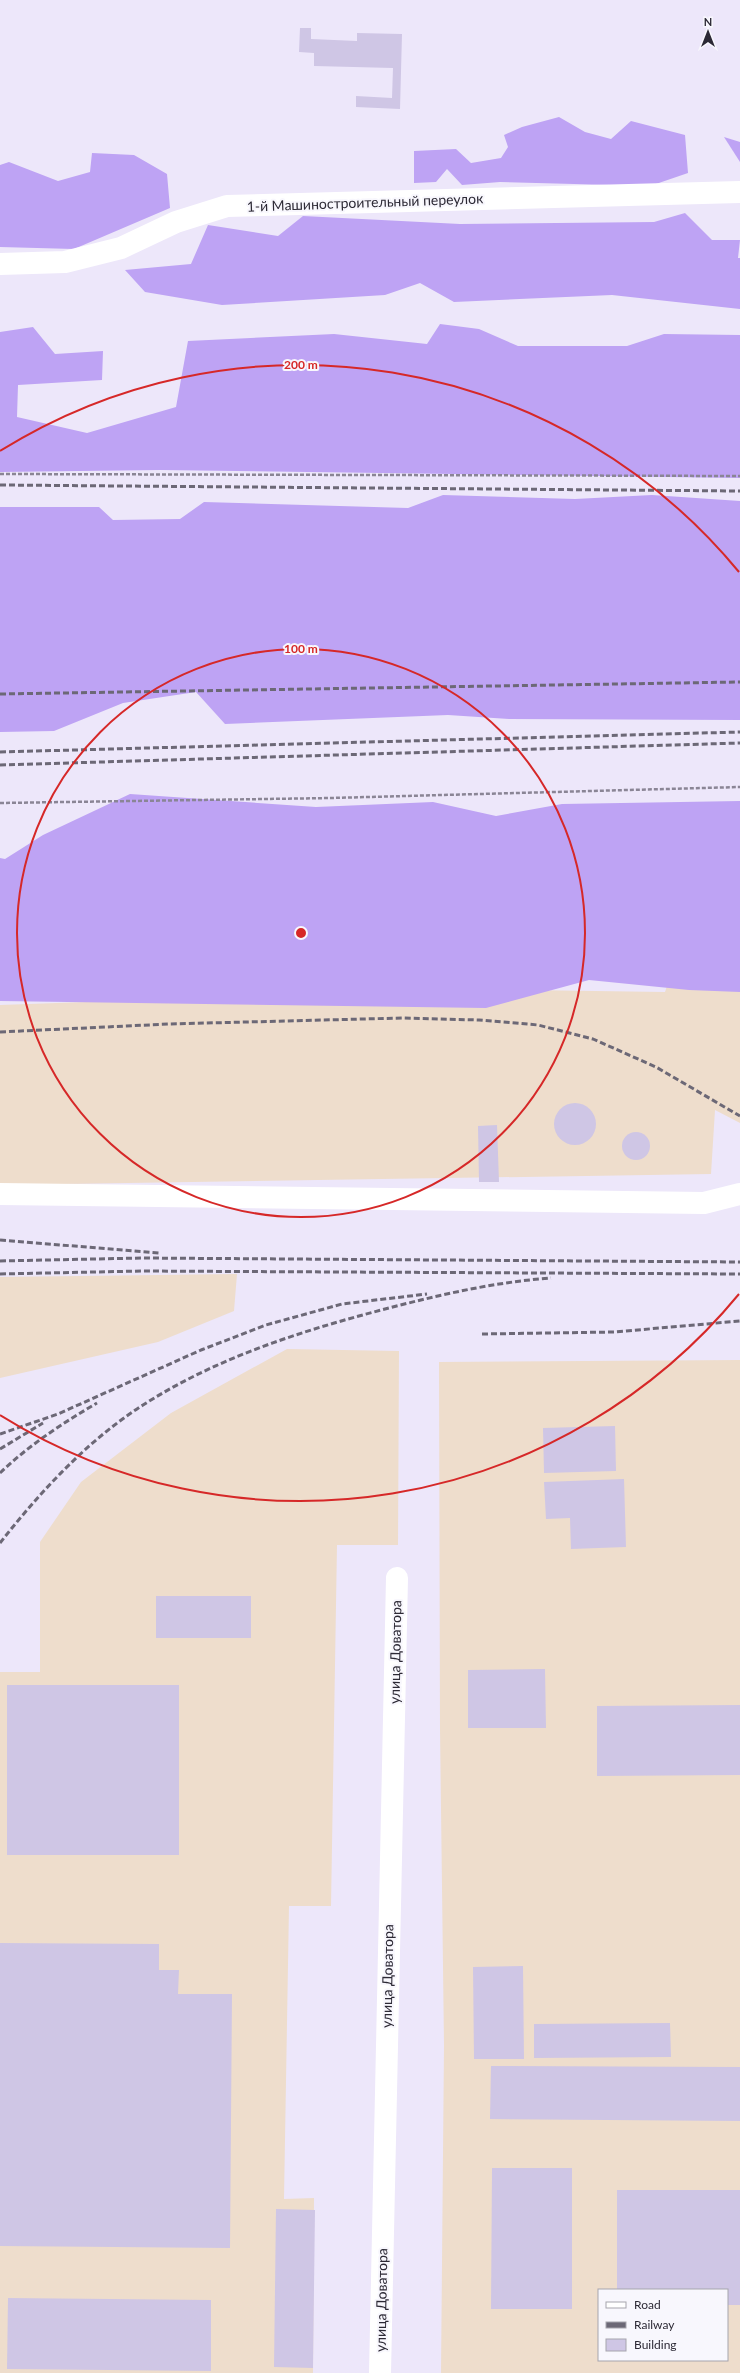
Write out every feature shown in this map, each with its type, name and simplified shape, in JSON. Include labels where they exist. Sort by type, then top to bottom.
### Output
[{"type":"street","name":"1-й Машиностроительный переулок","points":[[0,264],[65,262],[114,250],[176,222],[226,206],[740,192]]},
{"type":"street","points":[[0,1194],[704,1204],[740,1194]]},
{"type":"street","name":"улица Доватора","points":[[380,2373],[397,1578]]},
{"type":"path","points":[[0,474],[740,476]]},
{"type":"path","points":[[0,803],[331,798],[740,787]]},
{"type":"shaded area","points":[[559,117],[585,132],[611,139],[631,121],[685,135],[688,173],[650,186],[500,182],[462,185],[447,169],[436,182],[414,183],[414,151],[456,149],[471,163],[501,158],[508,147],[504,135],[522,127]]},
{"type":"shaded area","points":[[724,137],[740,142],[740,162]]},
{"type":"shaded area","points":[[92,153],[134,155],[167,174],[170,208],[74,249],[0,247],[0,165],[9,162],[58,181],[90,172]]},
{"type":"shaded area","points":[[685,213],[712,240],[740,240],[738,258],[740,258],[740,309],[612,295],[454,302],[420,283],[385,295],[222,305],[145,292],[125,270],[191,264],[208,225],[278,236],[303,216],[460,224],[654,222]]},
{"type":"shaded area","points":[[440,324],[479,329],[518,346],[627,346],[664,334],[740,335],[740,478],[160,470],[0,472],[0,332],[33,327],[55,354],[103,351],[102,380],[18,385],[17,417],[87,433],[176,407],[188,341],[334,334],[427,344]]},
{"type":"shaded area","points":[[443,495],[575,499],[652,495],[740,501],[740,720],[509,719],[448,715],[225,724],[196,692],[123,703],[54,731],[0,732],[0,507],[99,507],[113,520],[180,519],[204,502],[408,508]]},
{"type":"shaded area","points":[[130,794],[316,807],[433,802],[496,816],[562,804],[740,801],[740,992],[689,990],[589,980],[486,1008],[0,1001],[0,858],[5,859],[43,835]]},
{"type":"shaded area","points":[[667,986],[740,988],[740,1123],[715,1110],[711,1174],[0,1185],[0,1005],[457,989],[665,992]]},
{"type":"shaded area","points":[[237,1274],[234,1311],[158,1342],[0,1378],[0,1277]]},
{"type":"shaded area","points":[[287,1349],[399,1351],[398,1545],[337,1545],[331,1906],[289,1906],[284,2199],[314,2198],[313,2373],[0,2373],[0,1672],[40,1672],[40,1542],[81,1482],[171,1413]]},
{"type":"shaded area","points":[[740,1360],[740,2373],[441,2373],[444,2045],[440,1729],[439,1362]]},
{"type":"building","points":[[300,28],[311,28],[311,39],[357,41],[357,33],[402,34],[400,109],[356,107],[356,96],[392,98],[393,68],[314,66],[314,53],[299,52]]},
{"type":"building","points":[[571,1103],[579,1103],[587,1106],[593,1112],[596,1124],[593,1136],[587,1142],[579,1145],[571,1145],[563,1142],[557,1136],[554,1128],[554,1120],[557,1112],[563,1106]]},
{"type":"building","points":[[497,1125],[499,1182],[479,1182],[478,1126]]},
{"type":"building","points":[[636,1132],[646,1136],[650,1146],[646,1156],[636,1160],[626,1156],[622,1146],[626,1136]]},
{"type":"building","points":[[615,1426],[616,1471],[544,1473],[543,1428]]},
{"type":"building","points":[[624,1479],[626,1547],[571,1549],[570,1518],[546,1519],[544,1482]]},
{"type":"building","points":[[156,1596],[251,1596],[251,1638],[156,1638]]},
{"type":"building","points":[[545,1669],[546,1728],[468,1728],[468,1670]]},
{"type":"building","points":[[7,1685],[179,1685],[179,1855],[7,1855]]},
{"type":"building","points":[[740,1705],[740,1775],[597,1776],[597,1706]]},
{"type":"building","points":[[0,1943],[159,1944],[159,1970],[179,1970],[178,1994],[232,1994],[230,2248],[0,2246]]},
{"type":"building","points":[[523,1966],[524,2059],[474,2059],[473,1967]]},
{"type":"building","points":[[670,2023],[671,2057],[534,2058],[534,2024]]},
{"type":"building","points":[[491,2066],[740,2067],[740,2121],[490,2119]]},
{"type":"building","points":[[492,2168],[572,2168],[572,2309],[491,2309]]},
{"type":"building","points":[[617,2190],[740,2190],[740,2305],[728,2305],[728,2289],[617,2289]]},
{"type":"building","points":[[276,2209],[315,2210],[313,2368],[274,2367]]},
{"type":"building","points":[[8,2298],[211,2300],[211,2371],[7,2369]]},
{"type":"railway","points":[[0,485],[740,491]]},
{"type":"railway","points":[[0,694],[740,682]]},
{"type":"railway","points":[[0,752],[740,732]]},
{"type":"railway","points":[[0,765],[740,743]]},
{"type":"railway","points":[[0,1032],[169,1024],[402,1018],[479,1020],[538,1025],[593,1039],[656,1067],[740,1116]]},
{"type":"railway","points":[[0,1240],[159,1253]]},
{"type":"railway","points":[[0,1261],[141,1258],[740,1262]]},
{"type":"railway","points":[[0,1274],[141,1271],[740,1274]]},
{"type":"railway","points":[[0,1543],[48,1486],[103,1434],[143,1405],[201,1373],[262,1347],[325,1326],[389,1308],[470,1289],[510,1282],[551,1278]]},
{"type":"railway","points":[[0,1434],[58,1414],[201,1350],[266,1325],[342,1304],[427,1294]]},
{"type":"railway","points":[[482,1334],[614,1332],[740,1321]]},
{"type":"railway","points":[[0,1473],[47,1435],[97,1403]]},
{"type":"railway","points":[[0,1449],[43,1423]]}]
